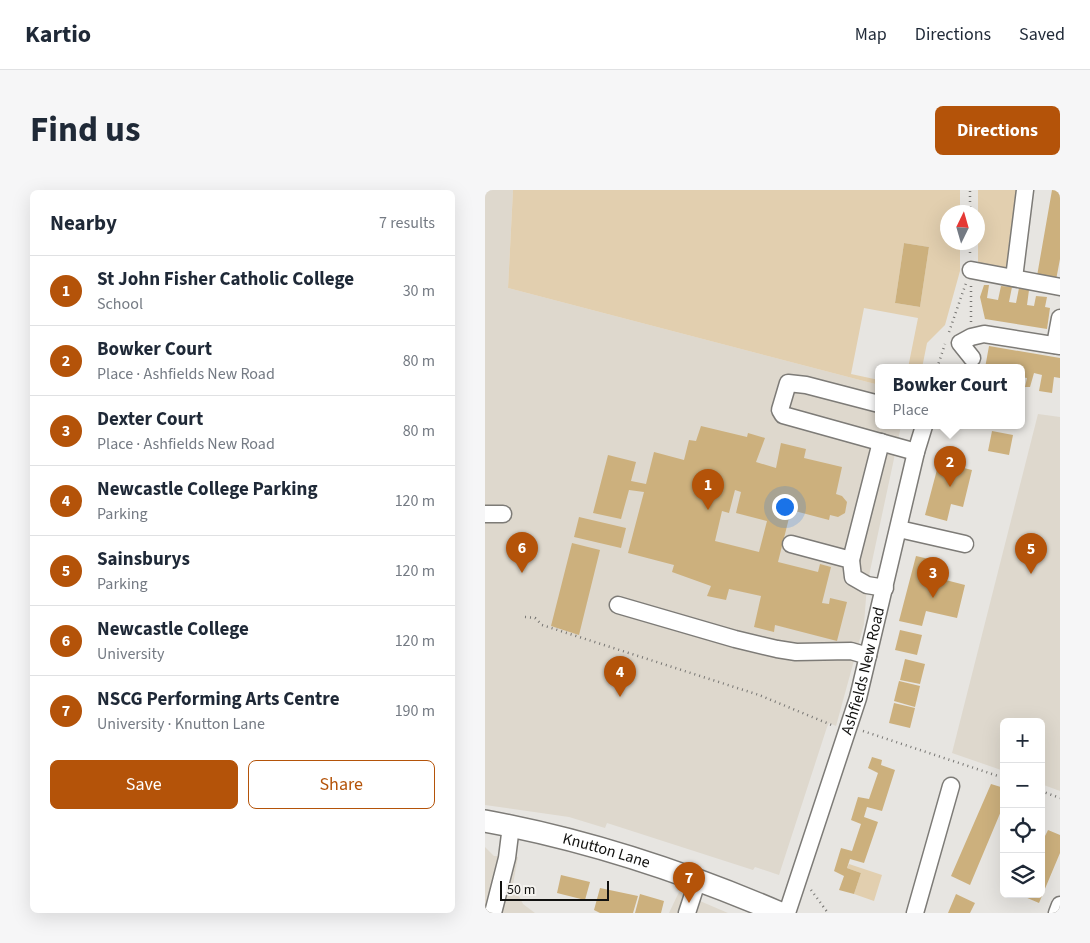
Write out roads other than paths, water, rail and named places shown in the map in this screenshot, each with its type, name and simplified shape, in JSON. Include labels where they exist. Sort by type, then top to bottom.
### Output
[{"type":"main road","name":"Knutton Lane","points":[[485,821],[546,832],[599,847],[698,879],[780,913]]},
{"type":"street","points":[[1014,278],[1025,190]]},
{"type":"street","points":[[971,270],[1060,286]]},
{"type":"street","points":[[972,358],[960,343],[971,336],[984,334],[1058,346],[1060,318]]},
{"type":"street","points":[[875,403],[795,382],[785,386],[780,410],[783,415],[915,452]]},
{"type":"street","name":"Ashfields New Road","points":[[787,913],[858,698],[899,529],[915,452],[923,429]]},
{"type":"street","points":[[881,442],[851,560],[853,577],[867,585],[885,588]]},
{"type":"street","points":[[485,514],[503,514]]},
{"type":"street","points":[[899,529],[965,544]]},
{"type":"street","points":[[791,544],[851,560]]},
{"type":"street","points":[[618,605],[735,639],[786,650],[804,652],[851,651],[868,656]]},
{"type":"street","points":[[915,913],[951,786]]},
{"type":"street","points":[[493,913],[507,858],[511,826]]},
{"type":"street","points":[[687,913],[698,879]]},
{"type":"street","points":[[1057,913],[1060,905]]},
{"type":"place","name":"Bowker Court","points":[[950,487]]},
{"type":"place","name":"St John Fisher Catholic College","points":[[708,510]]},
{"type":"place","name":"Newcastle College","points":[[522,573]]},
{"type":"place","name":"Sainsburys","points":[[1031,574]]},
{"type":"place","name":"Dexter Court","points":[[933,598]]},
{"type":"place","name":"Newcastle College Parking","points":[[620,697]]},
{"type":"place","name":"NSCG Performing Arts Centre","points":[[689,903]]}]
